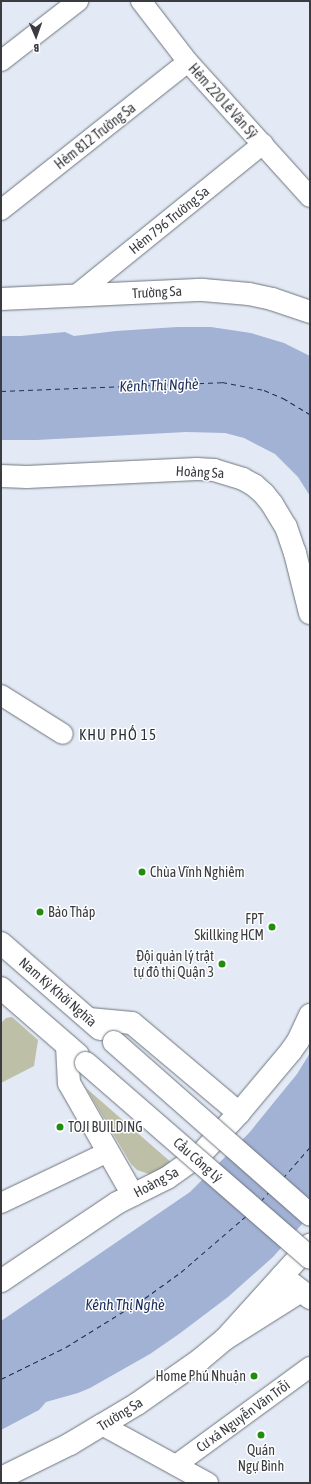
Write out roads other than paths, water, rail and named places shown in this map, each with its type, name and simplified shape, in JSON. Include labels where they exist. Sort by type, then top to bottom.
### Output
[{"type":"street","points":[[1,61],[78,1]]},
{"type":"street","name":"Hẻm 220 Lê Văn Sỹ","points":[[141,1],[188,62],[310,197]]},
{"type":"street","name":"Hẻm 812 Trường Sa","points":[[1,210],[188,62]]},
{"type":"street","name":"Hẻm 796 Trường Sa","points":[[75,296],[263,144]]},
{"type":"street","name":"Trường Sa","points":[[1,299],[203,290],[249,294],[272,299],[310,312]]},
{"type":"street","name":"Hoàng Sa","points":[[1,476],[27,477],[214,470],[243,479],[254,485],[264,494],[286,527],[295,553],[310,613]]},
{"type":"street","points":[[1,695],[63,734]]},
{"type":"street","name":"Nam Kỳ Khởi Nghĩa","points":[[1,943],[310,1215]]},
{"type":"street","points":[[42,979],[7,994],[67,1046],[69,1083],[133,1195]]},
{"type":"street","name":"Hoàng Sa","points":[[1,1281],[105,1211],[183,1168],[212,1143],[291,1051],[304,1029],[310,1015]]},
{"type":"street","points":[[89,1019],[132,1023],[239,1113]]},
{"type":"street","name":"Cầu Công Lý","points":[[67,1046],[310,1258]]},
{"type":"street","points":[[1,1204],[108,1152]]},
{"type":"street","name":"Trường Sa","points":[[1,1480],[102,1425],[170,1381],[225,1339],[310,1245]]},
{"type":"street","points":[[225,1339],[305,1295],[282,1276]]},
{"type":"street","name":"Cư xá Nguyễn Văn Trỗi","points":[[176,1465],[310,1367]]},
{"type":"street","points":[[102,1425],[208,1483]]},
{"type":"street","points":[[1,1480],[4,1483]]},
{"type":"water","name":"Kênh Thị Nghè","points":[[177,327],[211,327],[251,333],[284,343],[310,356],[310,496],[298,477],[275,454],[244,438],[225,433],[186,432],[37,440],[1,440],[1,336],[21,336],[65,332],[74,336],[116,331]]},
{"type":"water","name":"Kênh Thị Nghè","points":[[310,1053],[310,1215],[273,1257],[228,1297],[179,1334],[150,1354],[90,1388],[46,1402],[39,1410],[1,1430],[1,1321],[190,1192],[249,1133],[297,1074]]},
{"type":"place","name":"Chùa Vĩnh Nghiêm","points":[[142,872]]},
{"type":"place","name":"Bảo Tháp","points":[[40,912]]},
{"type":"place","name":"FPT Skillking HCM","points":[[272,927]]},
{"type":"place","name":"Đội quản lý trật tự đô thị Quận 3","points":[[222,964]]},
{"type":"place","name":"TOJI BUILDING","points":[[60,1127]]},
{"type":"place","name":"Home Phú Nhuận","points":[[254,1376]]},
{"type":"place","name":"Quán Ngự Bình","points":[[261,1435]]},
{"type":"district","name":"KHU PHỐ 15","points":[[118,735]]}]
